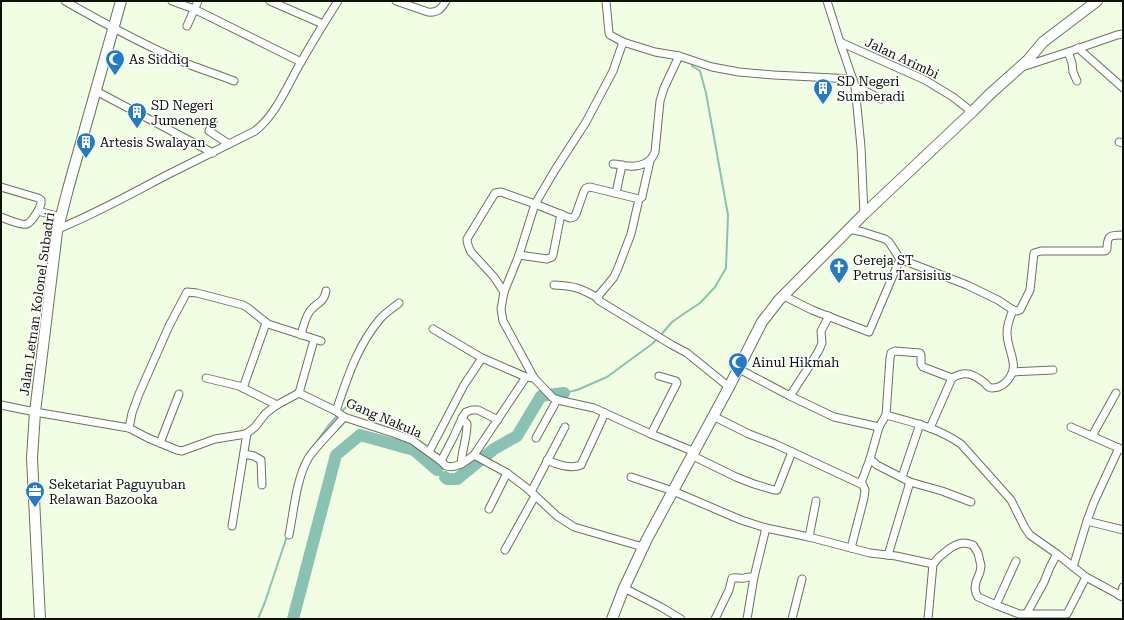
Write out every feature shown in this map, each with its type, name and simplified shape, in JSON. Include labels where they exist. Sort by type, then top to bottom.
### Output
[{"type":"main road","name":"Jalan Letnan Kolonel Subadri","points":[[40,619],[32,458],[35,412],[58,229],[113,28],[122,1]]},
{"type":"main road","points":[[612,619],[624,588],[643,547],[739,369],[762,322],[769,313],[864,214],[990,94],[1028,60],[1043,42],[1097,1]]},
{"type":"street","points":[[65,1],[113,28],[189,64],[234,82]]},
{"type":"street","points":[[172,1],[194,9],[301,62]]},
{"type":"street","points":[[187,26],[198,1]]},
{"type":"street","points":[[270,1],[324,24]]},
{"type":"street","points":[[58,229],[87,217],[255,131],[263,125],[282,96],[338,1]]},
{"type":"street","points":[[396,1],[433,13],[437,12],[446,1]]},
{"type":"street","points":[[606,1],[607,25],[609,33],[623,42],[655,52],[679,56],[712,67],[739,72],[854,82],[881,99]]},
{"type":"street","points":[[827,1],[854,82],[864,214]]},
{"type":"street","points":[[1019,68],[1123,34]]},
{"type":"street","points":[[623,42],[613,71],[586,122],[535,204],[519,255],[504,292],[501,309],[503,321],[534,378],[550,395],[557,400],[594,408],[694,454],[744,480],[777,490],[792,452]]},
{"type":"street","name":"Jalan Arimbi","points":[[840,42],[925,80],[972,112]]},
{"type":"street","points":[[1078,48],[1123,88]]},
{"type":"street","points":[[1068,52],[1077,81]]},
{"type":"street","points":[[613,164],[628,166],[640,165],[650,160],[654,156],[656,152],[660,101],[664,88],[679,56]]},
{"type":"street","points":[[96,91],[212,153]]},
{"type":"street","points":[[213,122],[209,131],[230,144]]},
{"type":"street","points":[[596,298],[614,277],[618,268],[631,234],[639,199],[642,197],[650,160]]},
{"type":"street","points":[[616,193],[622,165]]},
{"type":"street","points":[[1,187],[38,198],[41,200],[42,204],[27,225],[1,217]]},
{"type":"street","points":[[504,292],[494,277],[471,252],[467,242],[467,239],[494,194],[502,192],[570,218],[575,216],[584,191],[588,187],[639,199]]},
{"type":"street","points":[[38,211],[61,217]]},
{"type":"street","points":[[519,255],[547,259],[552,257],[561,214]]},
{"type":"street","points":[[849,229],[887,240],[900,259],[967,285],[1017,311],[1020,310],[1030,290],[1034,254],[1041,251],[1105,251],[1109,237],[1113,235],[1123,235]]},
{"type":"street","points":[[784,296],[828,316],[869,332],[900,259]]},
{"type":"street","points":[[554,285],[580,288],[588,292],[601,302],[687,353],[729,387]]},
{"type":"street","points":[[301,335],[304,324],[311,310],[324,298],[326,291]]},
{"type":"street","points":[[1,405],[129,428],[160,443],[182,451],[214,440],[247,433],[255,427],[265,414],[277,405],[299,393],[317,340],[272,326],[243,305],[187,292],[169,326],[139,394],[132,412],[129,428]]},
{"type":"street","points":[[289,535],[299,482],[306,464],[315,449],[340,414],[352,366],[364,342],[381,318],[399,303]]},
{"type":"street","points":[[930,428],[952,378],[959,374],[968,373],[978,378],[989,387],[994,388],[1001,387],[1009,379],[1014,367],[1007,334],[1013,310]]},
{"type":"street","points":[[790,396],[820,350],[822,343],[821,331],[828,316]]},
{"type":"street","points":[[243,388],[266,323]]},
{"type":"street","points":[[433,329],[482,358],[526,377],[534,378]]},
{"type":"street","points":[[861,483],[870,459],[879,427],[886,415],[890,358],[892,353],[895,351],[920,353],[921,364],[923,367],[952,378]]},
{"type":"street","points":[[429,452],[464,385],[482,358]]},
{"type":"street","points":[[739,369],[834,417],[879,427]]},
{"type":"street","points":[[1013,372],[1053,370]]},
{"type":"street","points":[[651,434],[677,383],[676,381],[659,376]]},
{"type":"street","points":[[462,418],[467,424],[467,432],[462,450],[461,464],[479,457],[498,420],[526,377]]},
{"type":"street","points":[[206,378],[243,388],[277,405]]},
{"type":"street","name":"Gang Nakula","points":[[299,393],[340,414],[412,440],[446,466],[453,467],[461,464]]},
{"type":"street","points":[[1092,436],[1116,393]]},
{"type":"street","points":[[160,443],[171,418],[179,394]]},
{"type":"street","points":[[536,438],[557,400]]},
{"type":"street","points":[[441,461],[466,412],[478,410],[498,420]]},
{"type":"street","points":[[547,460],[558,465],[576,467],[581,465],[605,413]]},
{"type":"street","points":[[886,415],[920,424],[952,438],[960,444],[1011,500],[1030,535],[1086,577],[1122,596],[1123,587]]},
{"type":"street","points":[[713,416],[749,434],[861,483],[864,487],[864,498],[851,548]]},
{"type":"street","points":[[902,477],[920,424]]},
{"type":"street","points":[[505,550],[564,427]]},
{"type":"street","points":[[1071,427],[1121,449],[1094,502],[1073,567]]},
{"type":"street","points":[[232,526],[247,433]]},
{"type":"street","points":[[244,454],[254,456],[262,460],[262,485]]},
{"type":"street","points":[[479,457],[507,473],[533,494],[556,516],[574,527],[643,547]]},
{"type":"street","points":[[870,459],[877,465],[910,482],[942,491],[971,502]]},
{"type":"street","points":[[489,509],[507,473]]},
{"type":"street","points":[[631,477],[674,491],[742,520],[766,528],[809,537],[870,553],[933,564]]},
{"type":"street","points":[[888,555],[910,482]]},
{"type":"street","points":[[809,537],[816,501]]},
{"type":"street","points":[[1087,521],[1123,530]]},
{"type":"street","points":[[747,619],[754,576],[766,528]]},
{"type":"street","points":[[928,619],[933,564],[938,558],[962,543],[973,545],[978,553],[981,566],[975,588],[978,597],[1018,616],[1027,613],[1067,614],[1086,577]]},
{"type":"street","points":[[1027,613],[1057,554]]},
{"type":"street","points":[[996,605],[1016,561]]},
{"type":"street","points":[[715,619],[729,590],[732,578],[754,576]]},
{"type":"street","points":[[792,619],[802,579]]},
{"type":"street","points":[[624,588],[681,619]]},
{"type":"waterway","points":[[660,336],[672,322],[700,303],[715,287],[726,268],[728,215],[706,93],[700,71],[692,66]]},
{"type":"waterway","points":[[564,393],[577,390],[607,377],[657,339]]},
{"type":"waterway","points":[[445,477],[447,479],[457,479],[494,449],[517,436],[541,396],[564,393]]},
{"type":"waterway","points":[[341,412],[347,406]]},
{"type":"waterway","points":[[316,443],[338,415]]},
{"type":"waterway","points":[[293,619],[336,455],[360,435],[414,450],[437,470]]},
{"type":"waterway","points":[[258,619],[287,536]]},
{"type":"place","name":"As Siddiq","points":[[115,76]]},
{"type":"place","name":"SD Negeri Sumberadi","points":[[823,105]]},
{"type":"place","name":"SD Negeri Jumeneng","points":[[137,129]]},
{"type":"place","name":"Artesis Swalayan","points":[[86,159]]},
{"type":"place","name":"Gereja ST Petrus Tarsisius","points":[[839,284]]},
{"type":"place","name":"Ainul Hikmah","points":[[738,379]]},
{"type":"place","name":"Seketariat Paguyuban Relawan Bazooka","points":[[35,508]]}]
